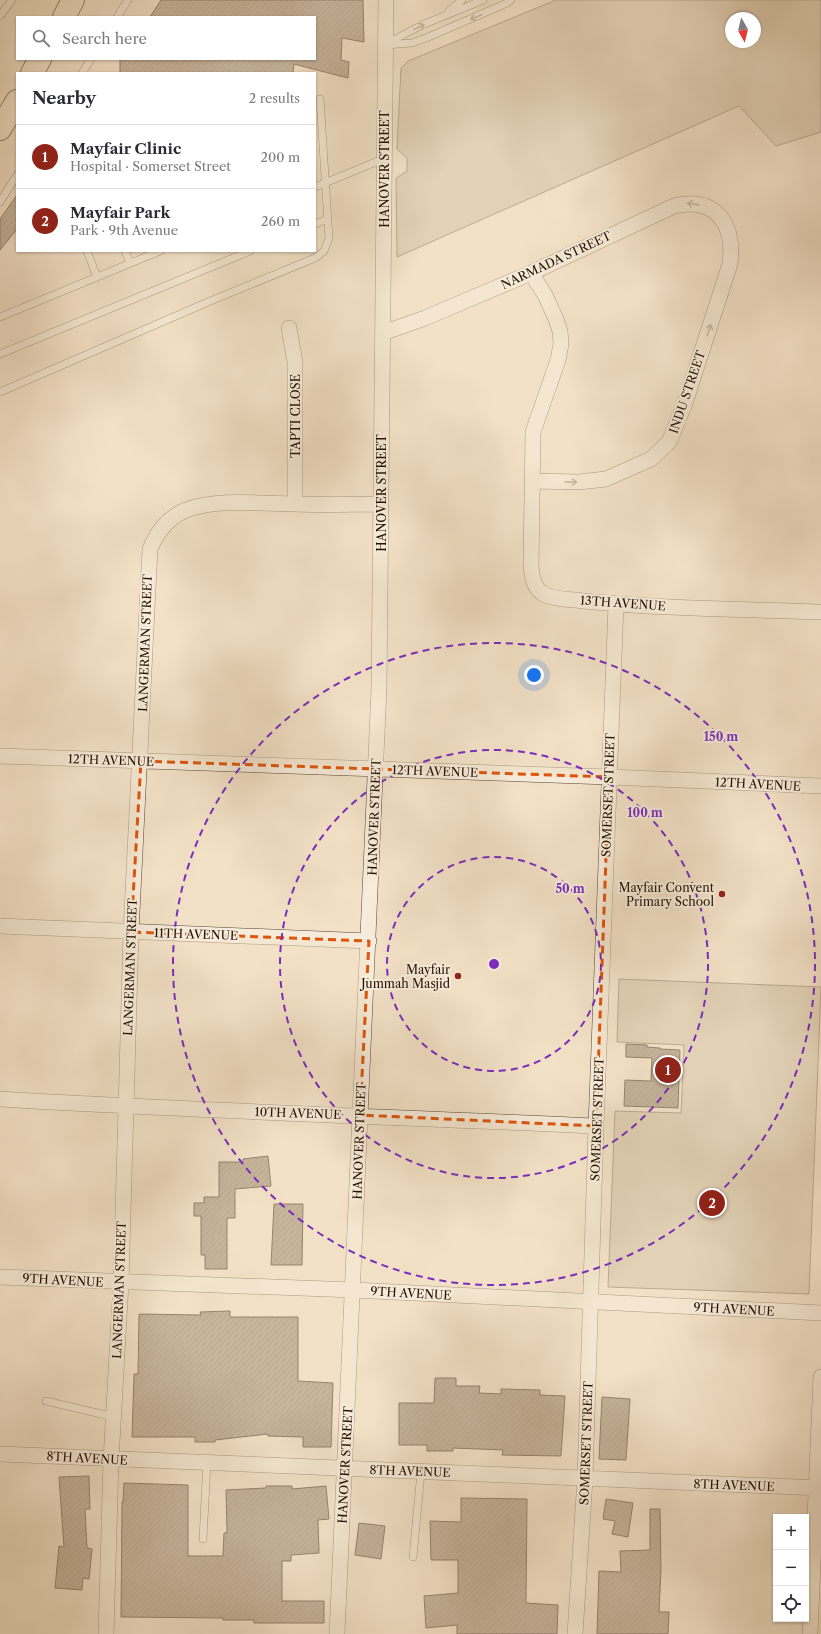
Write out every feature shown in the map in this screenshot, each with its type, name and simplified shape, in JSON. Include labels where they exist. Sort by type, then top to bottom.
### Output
[{"type":"main road","points":[[33,72],[39,60]]},
{"type":"street","name":"HANOVER STREET","points":[[337,1634],[344,1468],[354,1290],[360,1115],[376,769],[381,611],[380,504],[383,333],[384,45],[386,0]]},
{"type":"street","name":"NARMADA STREET","points":[[383,333],[425,318],[531,273],[674,206],[686,203],[705,206],[718,214],[726,222]]},
{"type":"street","name":"INDU STREET","points":[[532,480],[580,482],[606,479],[651,459],[669,442],[684,406],[730,264],[731,241],[726,222]]},
{"type":"street","name":"13TH AVENUE","points":[[531,273],[545,295],[556,319],[560,331],[561,344],[558,360],[532,432],[531,566],[532,576],[542,594],[554,597],[616,604],[821,612]]},
{"type":"street","name":"TAPTI CLOSE","points":[[289,328],[295,362],[295,504]]},
{"type":"street","name":"LANGERMAN STREET","points":[[106,1634],[111,1460],[121,1282],[131,932],[150,549],[155,537],[165,525],[177,516],[196,507],[212,504],[246,503],[380,504]]},
{"type":"street","name":"SOMERSET STREET","points":[[576,1634],[585,1479],[596,1126],[616,604]]},
{"type":"street","name":"12TH AVENUE","points":[[0,756],[609,777],[821,786]]},
{"type":"street","name":"11TH AVENUE","points":[[0,926],[369,940]]},
{"type":"street","name":"10TH AVENUE","points":[[0,1099],[126,1106],[596,1126]]},
{"type":"street","name":"9TH AVENUE","points":[[0,1277],[354,1290],[821,1313]]},
{"type":"street","points":[[810,1634],[818,1488],[821,1377]]},
{"type":"street","name":"8TH AVENUE","points":[[0,1454],[111,1460],[344,1468],[818,1488]]},
{"type":"lane","points":[[0,16],[12,0]]},
{"type":"lane","points":[[119,16],[128,0]]},
{"type":"lane","points":[[444,16],[462,0]]},
{"type":"lane","points":[[384,45],[422,25],[483,0]]},
{"type":"lane","points":[[384,45],[412,43],[508,1]]},
{"type":"lane","points":[[83,72],[90,60]]},
{"type":"lane","points":[[0,392],[315,258],[324,251],[329,238],[320,99]]},
{"type":"lane","points":[[316,187],[384,159]]},
{"type":"lane","points":[[0,202],[16,178]]},
{"type":"lane","points":[[316,224],[328,219]]},
{"type":"lane","points":[[87,252],[97,277]]},
{"type":"lane","points":[[125,252],[130,263]]},
{"type":"lane","points":[[0,316],[158,252]]},
{"type":"lane","points":[[0,354],[248,252]]},
{"type":"lane","points":[[46,1401],[114,1418]]},
{"type":"lane","points":[[203,1539],[207,1463]]},
{"type":"lane","points":[[413,1557],[420,1472]]},
{"type":"highlighted area","points":[[141,761],[609,777],[596,1126],[360,1115],[369,941],[131,932]]},
{"type":"shaded area","points":[[556,0],[821,0],[821,132],[776,146],[739,106],[397,257],[396,178],[407,171],[407,158],[397,149],[401,68],[408,61]]},
{"type":"shaded area","points":[[619,979],[821,987],[809,1294],[608,1287],[615,1111],[681,1113],[684,1045],[617,1042]]},
{"type":"building","points":[[161,0],[363,0],[364,42],[342,38],[341,60],[349,62],[348,78],[294,64],[293,72],[120,72],[120,60],[316,60],[316,16],[151,16]]},
{"type":"building","points":[[16,196],[16,230],[0,250],[0,219]]},
{"type":"building","points":[[626,1044],[647,1045],[647,1047],[660,1049],[680,1050],[678,1108],[624,1106],[625,1080],[651,1081],[652,1058],[626,1057]]},
{"type":"building","points":[[268,1156],[271,1186],[235,1189],[235,1218],[227,1218],[227,1269],[205,1269],[205,1255],[201,1255],[201,1216],[194,1216],[194,1203],[204,1203],[204,1197],[219,1197],[219,1162],[243,1162],[243,1159]]},
{"type":"building","points":[[274,1204],[303,1204],[302,1265],[271,1265]]},
{"type":"building","points":[[230,1311],[230,1317],[298,1317],[298,1381],[333,1383],[331,1447],[303,1447],[303,1437],[268,1436],[268,1434],[215,1440],[215,1442],[195,1442],[195,1437],[132,1437],[134,1374],[138,1374],[139,1314],[201,1315],[200,1312]]},
{"type":"building","points":[[435,1378],[456,1378],[456,1386],[480,1386],[479,1393],[501,1394],[501,1389],[540,1390],[540,1395],[565,1396],[561,1456],[502,1455],[503,1450],[453,1448],[453,1451],[427,1451],[427,1445],[399,1445],[399,1403],[434,1403]]},
{"type":"building","points":[[602,1397],[630,1399],[626,1460],[599,1459]]},
{"type":"building","points":[[89,1476],[90,1509],[85,1509],[87,1548],[92,1549],[89,1579],[83,1578],[82,1590],[55,1588],[59,1546],[64,1547],[59,1477]]},
{"type":"building","points":[[124,1483],[188,1485],[188,1556],[223,1556],[224,1533],[227,1533],[226,1490],[266,1488],[266,1486],[292,1486],[292,1489],[326,1486],[329,1519],[318,1520],[319,1553],[291,1555],[291,1561],[282,1561],[282,1601],[324,1601],[324,1623],[254,1623],[254,1620],[223,1620],[223,1618],[121,1617],[122,1502]]},
{"type":"building","points":[[461,1498],[527,1499],[526,1603],[558,1605],[557,1634],[457,1634],[457,1625],[426,1628],[424,1596],[458,1593],[458,1560],[431,1560],[430,1521],[461,1522]]},
{"type":"building","points":[[606,1499],[633,1503],[628,1537],[612,1534],[615,1521],[603,1519]]},
{"type":"building","points":[[650,1509],[660,1509],[661,1569],[659,1612],[669,1612],[668,1634],[597,1634],[599,1571],[621,1572],[620,1551],[650,1550]]},
{"type":"building","points":[[359,1523],[385,1526],[381,1559],[355,1555]]},
{"type":"place","name":"Mayfair Convent Primary School","points":[[722,894]]},
{"type":"place","name":"Mayfair Jummah Masjid","points":[[458,976]]},
{"type":"place","name":"Mayfair Clinic","points":[[668,1070]]},
{"type":"place","name":"Mayfair Park","points":[[712,1203]]}]
